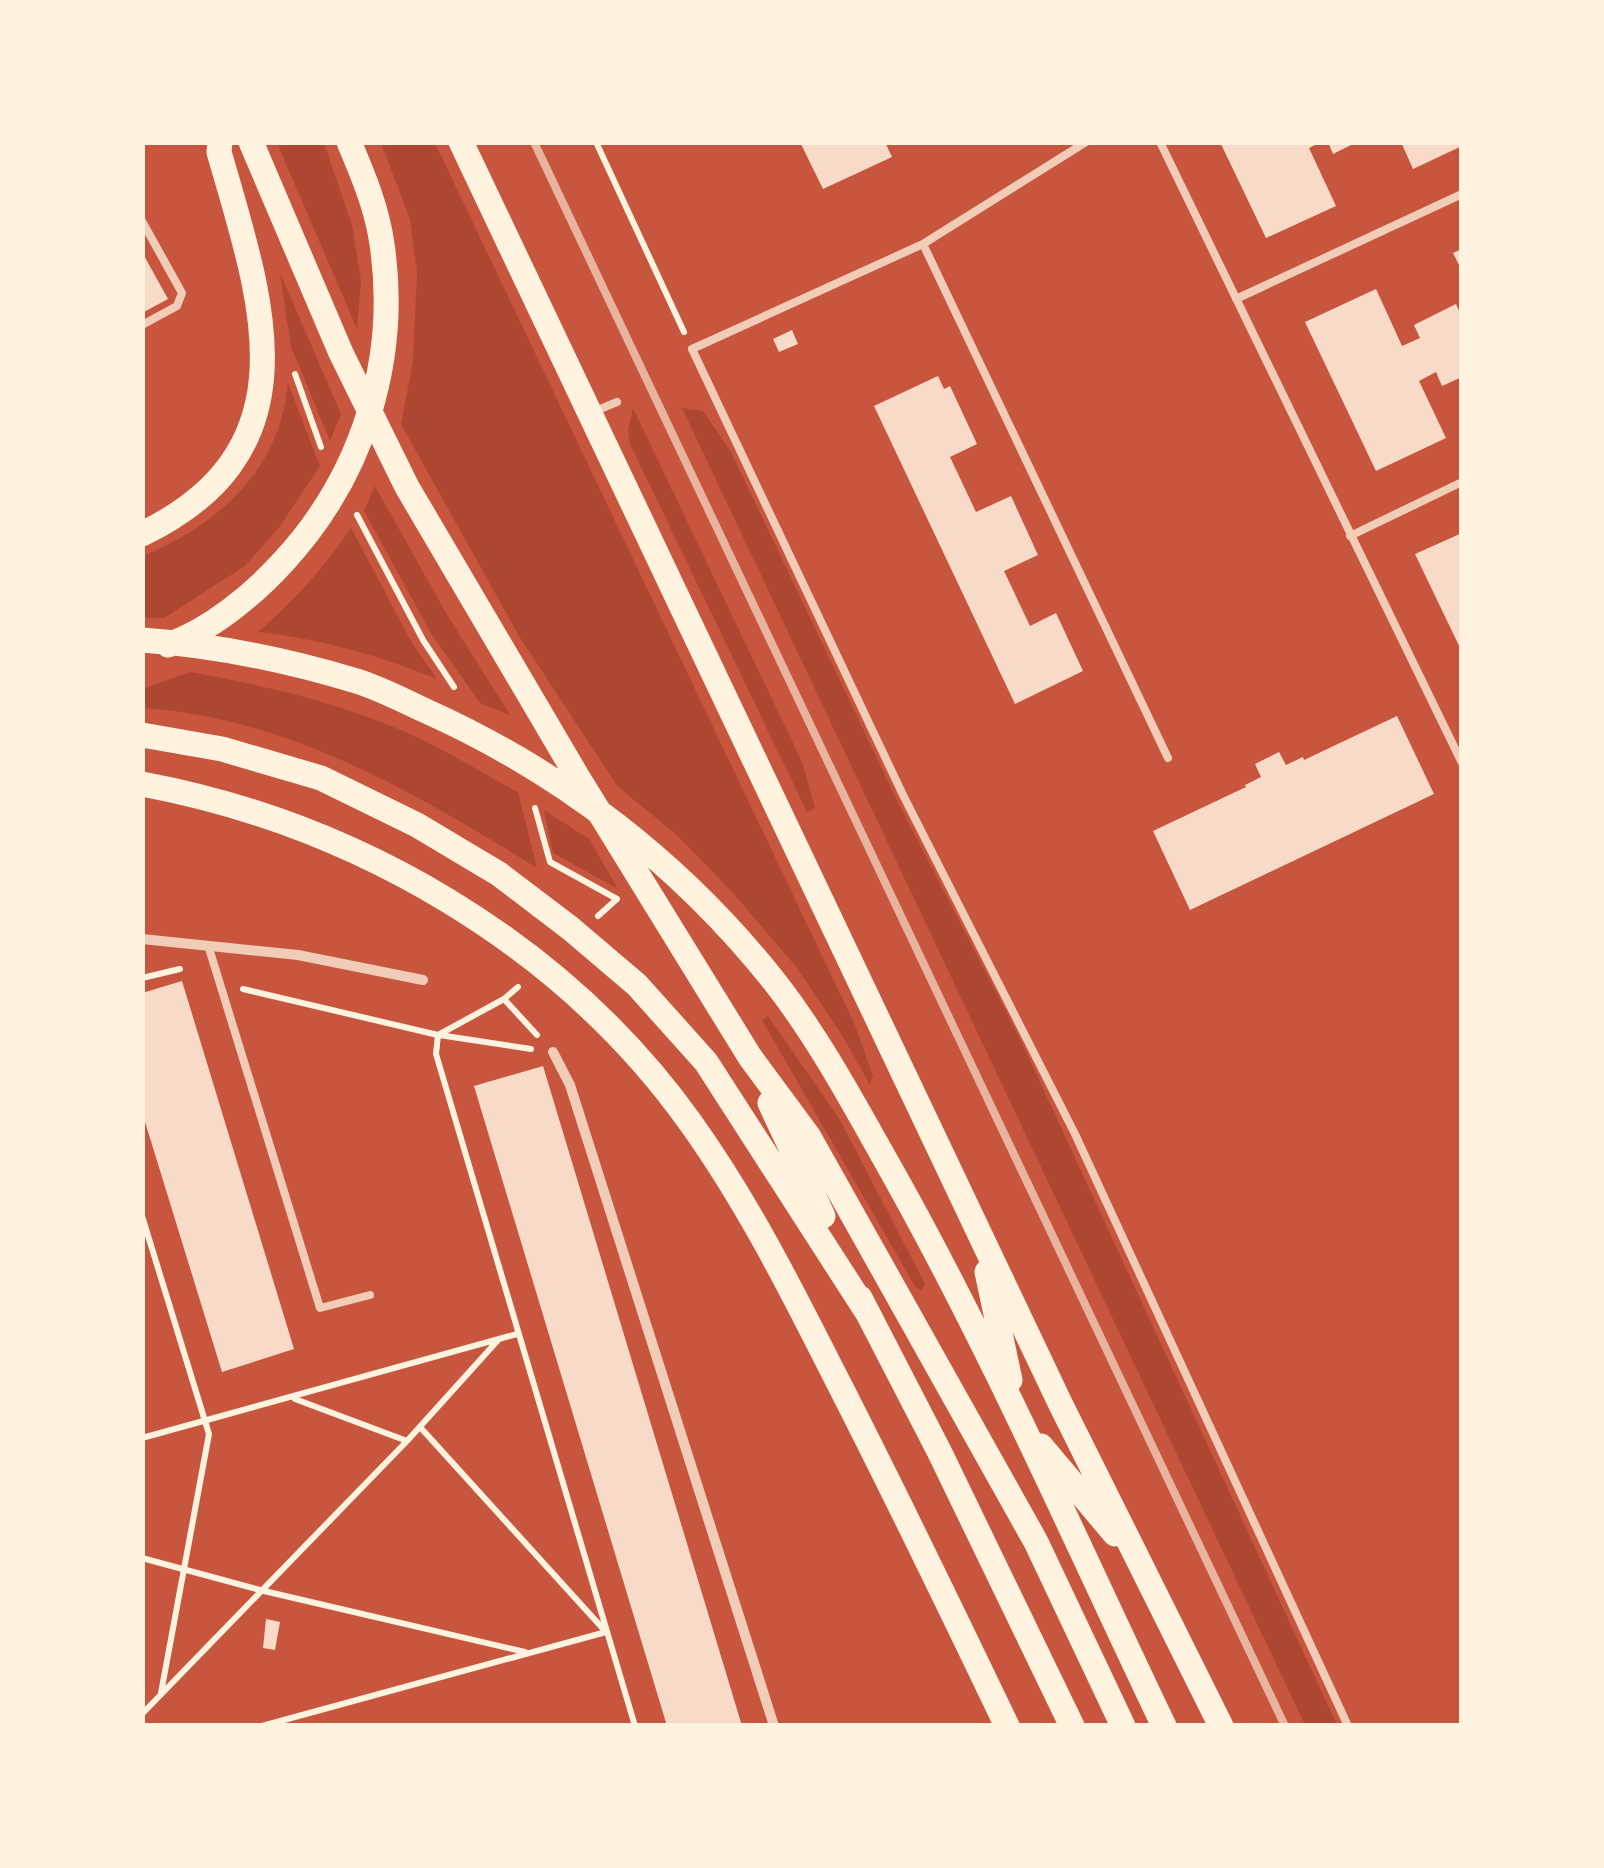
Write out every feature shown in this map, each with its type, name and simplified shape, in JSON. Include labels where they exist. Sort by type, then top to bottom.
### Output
[{"type":"main road","points":[[142,534],[191,506],[226,470],[250,434],[260,402],[264,356],[261,309],[219,152],[220,142]]},
{"type":"main road","points":[[252,142],[341,353],[406,487],[750,1057],[809,1137],[1018,1510],[1123,1726]]},
{"type":"main road","points":[[142,655],[178,642],[262,584],[332,501],[362,442],[378,383],[386,296],[382,244],[350,142]]},
{"type":"main road","points":[[462,142],[1060,1403],[1221,1726]]},
{"type":"main road","points":[[142,640],[273,661],[355,680],[475,732],[580,797],[650,850],[708,907],[761,966],[812,1036],[933,1245],[1164,1726]]},
{"type":"main road","points":[[142,735],[222,749],[321,778],[417,824],[500,874],[570,928],[637,985],[706,1062],[866,1312]]},
{"type":"main road","points":[[142,784],[263,814],[416,880],[529,957],[590,1009],[640,1062],[689,1120],[780,1267],[888,1477],[1007,1726]]},
{"type":"main road","points":[[750,1057],[866,1312],[939,1451],[1072,1726]]},
{"type":"main road","points":[[979,1233],[1018,1418],[1145,1570]]},
{"type":"street","points":[[142,939],[298,955],[423,980]]},
{"type":"street","points":[[553,1052],[570,1084],[774,1726]]},
{"type":"lane","points":[[1086,142],[924,244],[692,349],[904,794],[1075,1134],[1348,1726]]},
{"type":"lane","points":[[1160,142],[1462,762]]},
{"type":"lane","points":[[1236,300],[1462,194]]},
{"type":"lane","points":[[142,222],[182,293],[177,306],[142,325]]},
{"type":"lane","points":[[924,244],[1168,758]]},
{"type":"lane","points":[[590,414],[617,402]]},
{"type":"lane","points":[[1350,536],[1462,482]]},
{"type":"lane","points":[[208,945],[320,1308],[370,1295]]},
{"type":"path","points":[[596,142],[692,349]]},
{"type":"path","points":[[264,356],[292,365],[321,448]]},
{"type":"path","points":[[349,500],[423,640],[454,687]]},
{"type":"path","points":[[528,798],[537,811],[550,862],[617,899]]},
{"type":"path","points":[[142,978],[186,968],[252,993],[438,1035],[553,1052]]},
{"type":"path","points":[[438,1035],[504,999],[553,1052]]},
{"type":"path","points":[[438,1035],[436,1054],[635,1726]]},
{"type":"path","points":[[142,1216],[209,1434],[161,1694]]},
{"type":"path","points":[[142,1438],[517,1334]]},
{"type":"path","points":[[142,1714],[406,1442],[499,1339]]},
{"type":"path","points":[[293,1398],[406,1442]]},
{"type":"path","points":[[420,1427],[606,1632]]},
{"type":"path","points":[[142,1558],[264,1591],[526,1652]]},
{"type":"path","points":[[262,1726],[606,1632]]},
{"type":"shaded area","points":[[277,143],[324,143],[352,225],[361,281],[357,329]]},
{"type":"shaded area","points":[[381,143],[435,143],[854,1023],[873,1076],[870,1085],[797,968],[677,835],[618,787],[519,636],[401,424],[413,361],[417,272],[410,219]]},
{"type":"shaded area","points":[[280,273],[341,414],[330,441],[291,347]]},
{"type":"shaded area","points":[[288,383],[320,466],[280,526],[245,566],[164,618],[143,618],[143,556],[196,528],[241,490],[273,442]]},
{"type":"shaded area","points":[[633,408],[802,762],[815,808],[807,812],[630,444],[628,430]]},
{"type":"shaded area","points":[[682,408],[703,411],[731,452],[896,798],[1022,1043],[1337,1725],[1305,1725]]},
{"type":"shaded area","points":[[375,486],[446,613],[510,715],[480,703],[432,635],[364,511]]},
{"type":"shaded area","points":[[351,528],[412,643],[437,679],[349,649],[258,632],[308,583]]},
{"type":"shaded area","points":[[190,672],[297,695],[375,720],[431,744],[518,792],[537,868],[398,787],[300,743],[197,715],[143,708],[143,689]]},
{"type":"shaded area","points":[[544,810],[589,839],[618,889],[553,853]]},
{"type":"shaded area","points":[[768,1016],[840,1120],[925,1284],[921,1290],[916,1288],[762,1020]]},
{"type":"building","points":[[800,142],[885,142],[892,157],[823,189]]},
{"type":"building","points":[[1220,142],[1321,142],[1309,148],[1336,206],[1266,238]]},
{"type":"building","points":[[1328,142],[1357,142],[1333,154]]},
{"type":"building","points":[[1401,142],[1462,142],[1462,146],[1413,169]]},
{"type":"building","points":[[1462,249],[1462,271],[1453,253]]},
{"type":"building","points":[[142,252],[168,299],[142,313]]},
{"type":"building","points":[[1376,289],[1402,346],[1420,338],[1414,325],[1456,304],[1462,317],[1462,377],[1442,386],[1436,372],[1419,381],[1446,438],[1376,471],[1305,322]]},
{"type":"building","points":[[792,330],[798,344],[779,352],[773,339]]},
{"type":"building","points":[[938,376],[944,389],[950,386],[977,444],[950,457],[976,512],[1011,496],[1038,555],[1004,571],[1030,626],[1056,613],[1083,671],[1015,704],[874,406]]},
{"type":"building","points":[[1462,533],[1462,652],[1415,554]]},
{"type":"building","points":[[1397,716],[1434,794],[1190,910],[1153,831],[1246,787],[1261,777],[1255,764],[1279,752],[1286,765],[1303,757],[1304,760]]},
{"type":"building","points":[[182,981],[294,1349],[222,1372],[142,1112],[142,993]]},
{"type":"building","points":[[543,1066],[742,1726],[667,1726],[619,1567],[474,1086]]},
{"type":"building","points":[[266,1619],[280,1622],[275,1650],[263,1648]]},
{"type":"railway","points":[[534,142],[1285,1726]]}]
